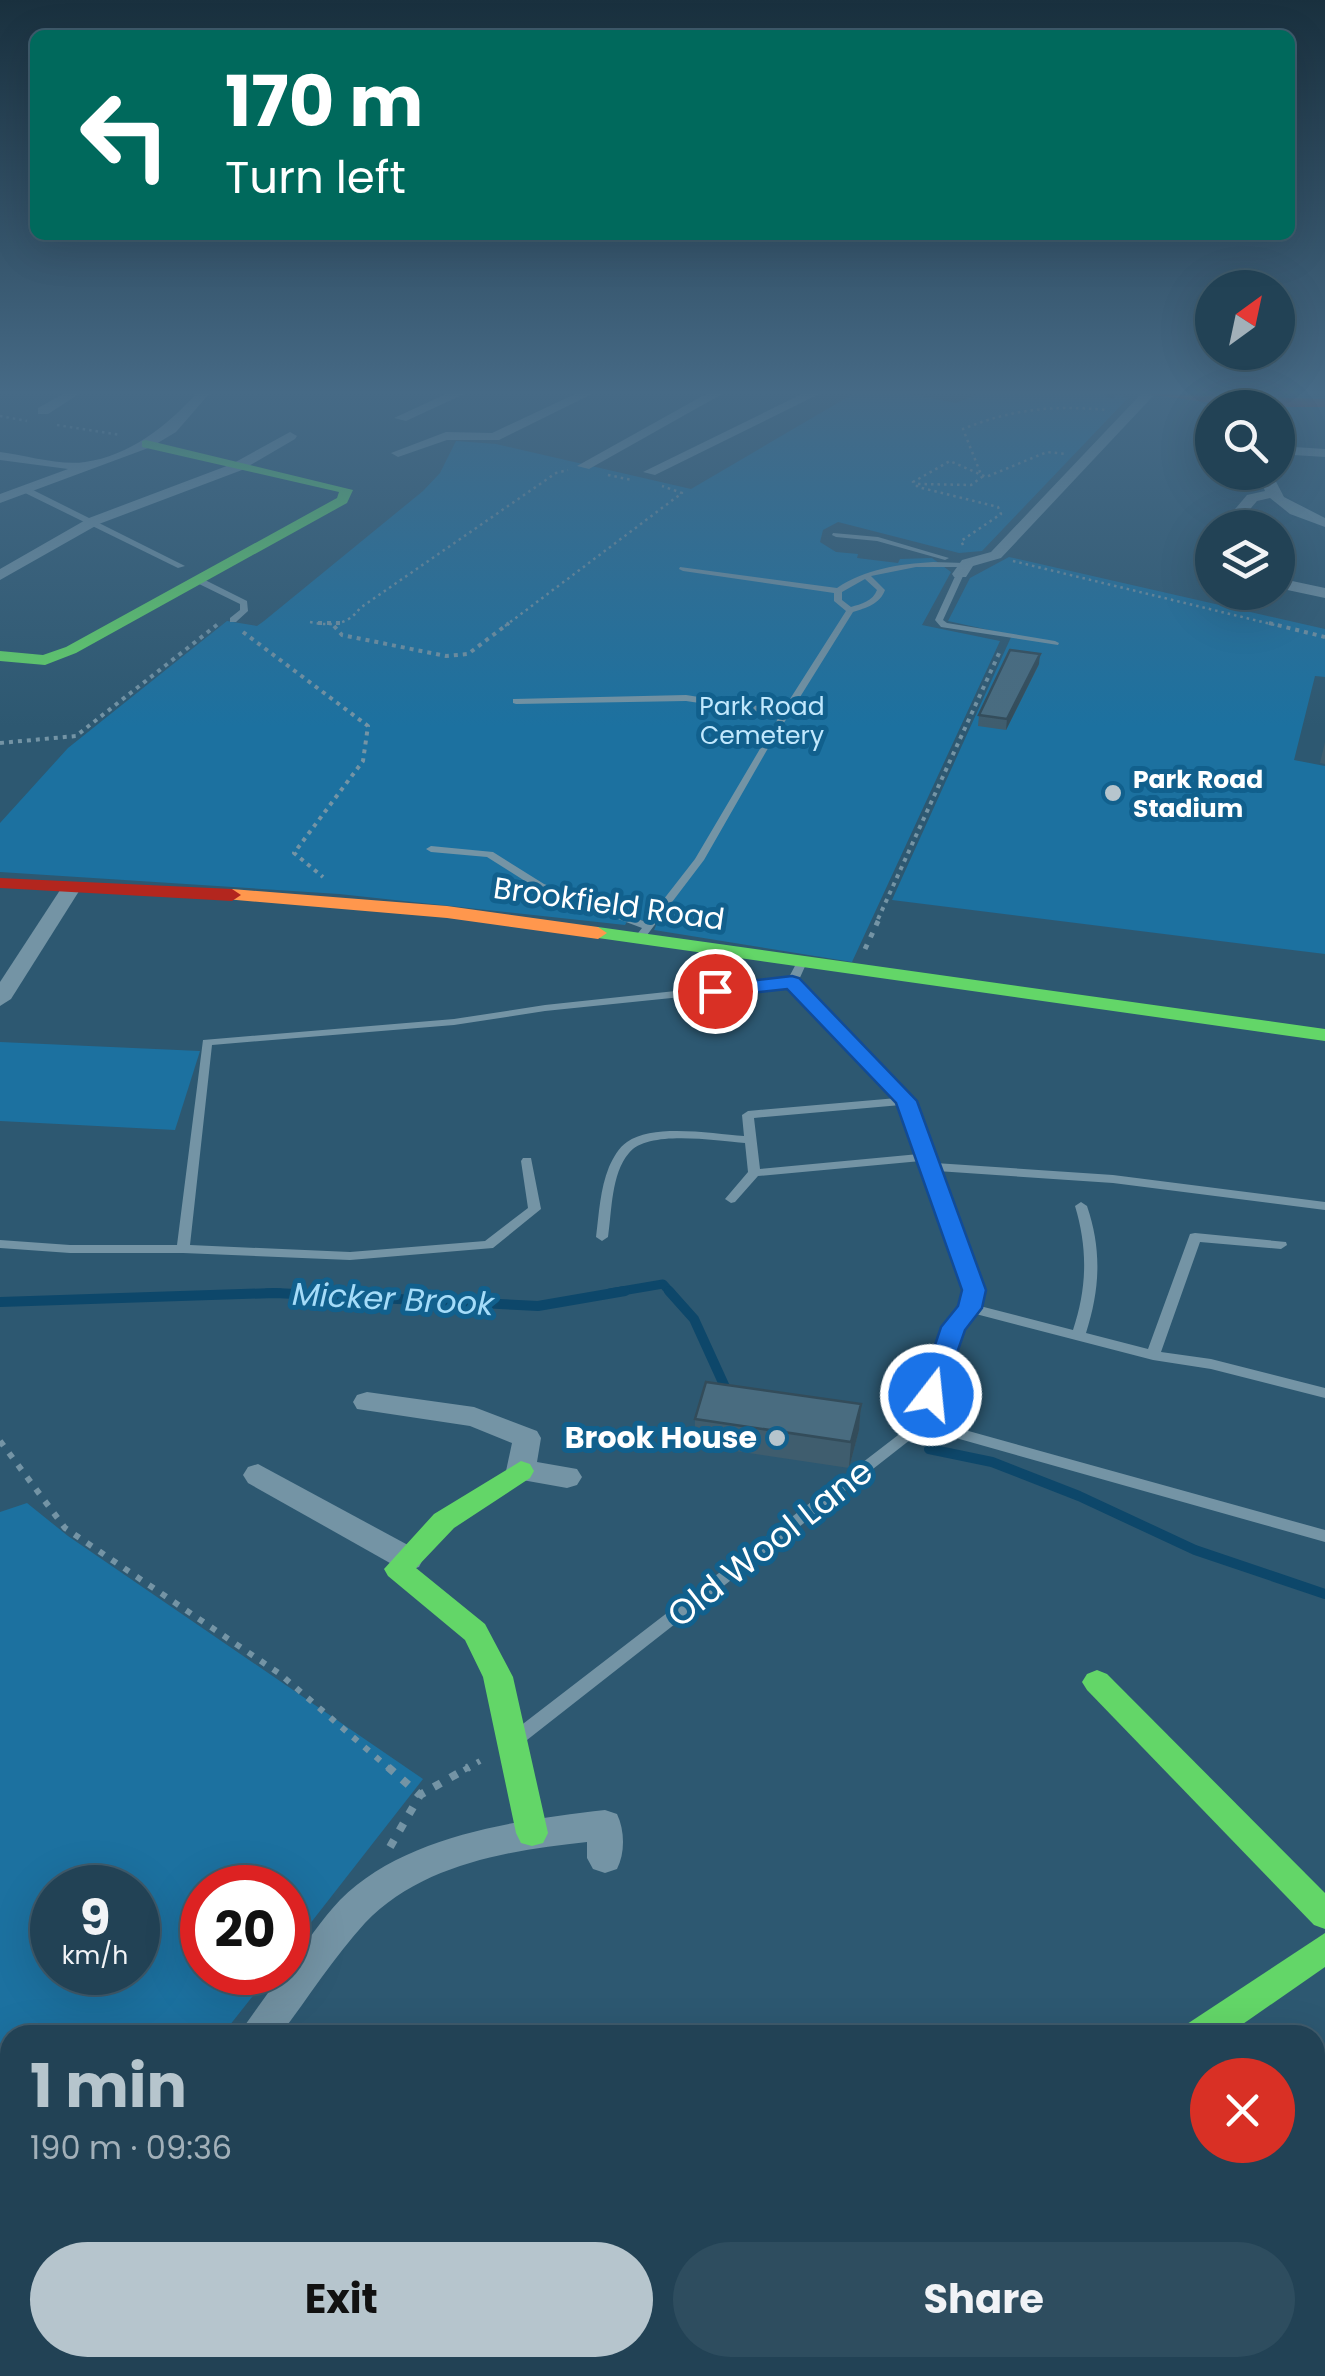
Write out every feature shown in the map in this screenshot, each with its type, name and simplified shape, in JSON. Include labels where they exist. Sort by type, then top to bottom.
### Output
[{"type":"street","points":[[0,575],[94,521],[137,505]]},
{"type":"street","points":[[0,656],[44,660],[72,650],[189,573],[332,505]]},
{"type":"street","points":[[966,566],[996,556],[1043,505]]},
{"type":"street","points":[[1282,505],[1325,523]]},
{"type":"street","points":[[1295,587],[1325,594]]},
{"type":"street","name":"Brookfield Road","points":[[0,883],[328,902],[643,932],[797,972],[856,970],[1325,1035]]},
{"type":"street","points":[[0,999],[71,888]]},
{"type":"street","points":[[367,1402],[474,1417],[527,1438],[520,1470]]},
{"type":"street","points":[[532,1833],[498,1676],[475,1632],[398,1569],[444,1521],[520,1470],[567,1477]]},
{"type":"street","points":[[258,1475],[408,1558]]},
{"type":"street","points":[[1098,1682],[1325,1915]]},
{"type":"street","points":[[265,2025],[354,1910],[414,1868],[532,1833],[604,1825],[605,1858]]},
{"type":"street","points":[[1213,2025],[1325,1948]]},
{"type":"lane","points":[[59,505],[244,603],[244,611],[229,624]]},
{"type":"lane","points":[[836,534],[878,540],[966,566]]},
{"type":"lane","points":[[683,569],[838,592],[868,578],[919,564],[966,566]]},
{"type":"lane","points":[[966,566],[939,620],[944,626],[1055,643]]},
{"type":"lane","points":[[431,848],[488,854],[540,886],[643,932],[700,860],[784,713],[850,610],[880,596],[881,590],[868,578]]},
{"type":"lane","points":[[838,592],[838,601],[850,610]]},
{"type":"lane","points":[[516,701],[686,698],[784,713]]},
{"type":"lane","points":[[183,1248],[207,1042],[454,1022],[797,972],[906,1101],[974,1290],[970,1308],[953,1327],[916,1428],[1325,1536]]},
{"type":"lane","points":[[754,1173],[748,1115],[906,1101]]},
{"type":"lane","points":[[602,1238],[610,1184],[628,1147],[649,1136],[750,1140]]},
{"type":"lane","points":[[0,1244],[70,1250],[183,1248],[350,1256],[488,1245],[536,1210],[527,1161]]},
{"type":"lane","points":[[730,1199],[754,1173],[930,1162],[1113,1179],[1325,1206]]},
{"type":"lane","points":[[1078,1336],[1094,1260],[1092,1236],[1081,1206]]},
{"type":"lane","points":[[1154,1356],[1195,1237],[1282,1246]]},
{"type":"lane","points":[[970,1308],[1154,1356],[1211,1364],[1325,1393]]},
{"type":"lane","name":"Old Wool Lane","points":[[513,1742],[916,1428]]},
{"type":"path","points":[[310,622],[334,626],[350,619],[360,608],[510,505]]},
{"type":"path","points":[[334,626],[342,634],[446,656],[468,654],[667,505]]},
{"type":"path","points":[[966,566],[960,540],[1001,514],[994,505]]},
{"type":"path","points":[[996,556],[1325,637]]},
{"type":"path","points":[[0,743],[76,736],[229,624],[368,726],[363,761],[294,853],[336,888],[328,902]]},
{"type":"path","points":[[856,970],[1006,636]]},
{"type":"path","points":[[0,1441],[65,1528],[280,1674],[420,1795],[513,1742]]},
{"type":"green space","name":"Park Road Cemetery","points":[[406,505],[1026,505],[982,551],[959,553],[838,522],[823,530],[820,542],[836,552],[858,554],[857,558],[898,563],[900,559],[932,558],[951,572],[922,625],[1000,641],[852,962],[654,930],[657,923],[629,918],[625,925],[339,894],[0,872],[0,823],[68,748],[227,621],[257,626]]},
{"type":"green space","name":"Park Road Stadium","points":[[1009,557],[1195,599],[1195,610],[1242,610],[1325,629],[1325,677],[1315,676],[1294,760],[1325,766],[1325,954],[892,900],[1012,635],[948,621],[970,578]]},
{"type":"green space","points":[[0,1042],[200,1051],[175,1130],[0,1121]]},
{"type":"green space","points":[[27,1503],[68,1536],[423,1779],[310,1924],[310,1865],[180,1865],[180,1995],[254,1995],[230,2025],[0,2025],[0,1512]]},
{"type":"building","points":[[1010,650],[1040,654],[1007,719],[979,715]]},
{"type":"building","points":[[706,1382],[861,1404],[851,1442],[695,1419]]},
{"type":"waterway","name":"Micker Brook","points":[[610,1293],[663,1284],[671,1293]]},
{"type":"waterway","name":"Micker Brook","points":[[275,1293],[538,1306],[625,1291]]},
{"type":"waterway","name":"Micker Brook","points":[[669,1291],[694,1319],[725,1387]]},
{"type":"waterway","name":"Micker Brook","points":[[267,1293],[275,1293]]},
{"type":"waterway","name":"Micker Brook","points":[[0,1302],[275,1293]]},
{"type":"waterway","name":"Micker Brook","points":[[275,1293],[280,1293]]},
{"type":"waterway","name":"Micker Brook","points":[[929,1449],[992,1462],[1079,1496],[1195,1550],[1325,1594]]},
{"type":"traffic: fast","points":[[0,656],[45,660],[71,650],[333,505]]},
{"type":"traffic: fast","points":[[598,933],[1325,1035]]},
{"type":"traffic: fast","points":[[521,1471],[444,1521],[398,1569],[475,1632],[498,1677],[532,1833]]},
{"type":"traffic: fast","points":[[1097,1682],[1325,1915]]},
{"type":"traffic: fast","points":[[1213,2025],[1325,1948]]},
{"type":"traffic: slow","points":[[232,895],[447,912],[598,933]]},
{"type":"traffic: jam","points":[[0,883],[232,895]]},
{"type":"place","name":"Park Road Stadium","points":[[1113,793]]},
{"type":"place","name":"Brook House","points":[[777,1438]]},
{"type":"route","points":[[715,991],[792,982],[906,1101],[974,1290],[970,1308],[953,1327],[931,1395]]}]
